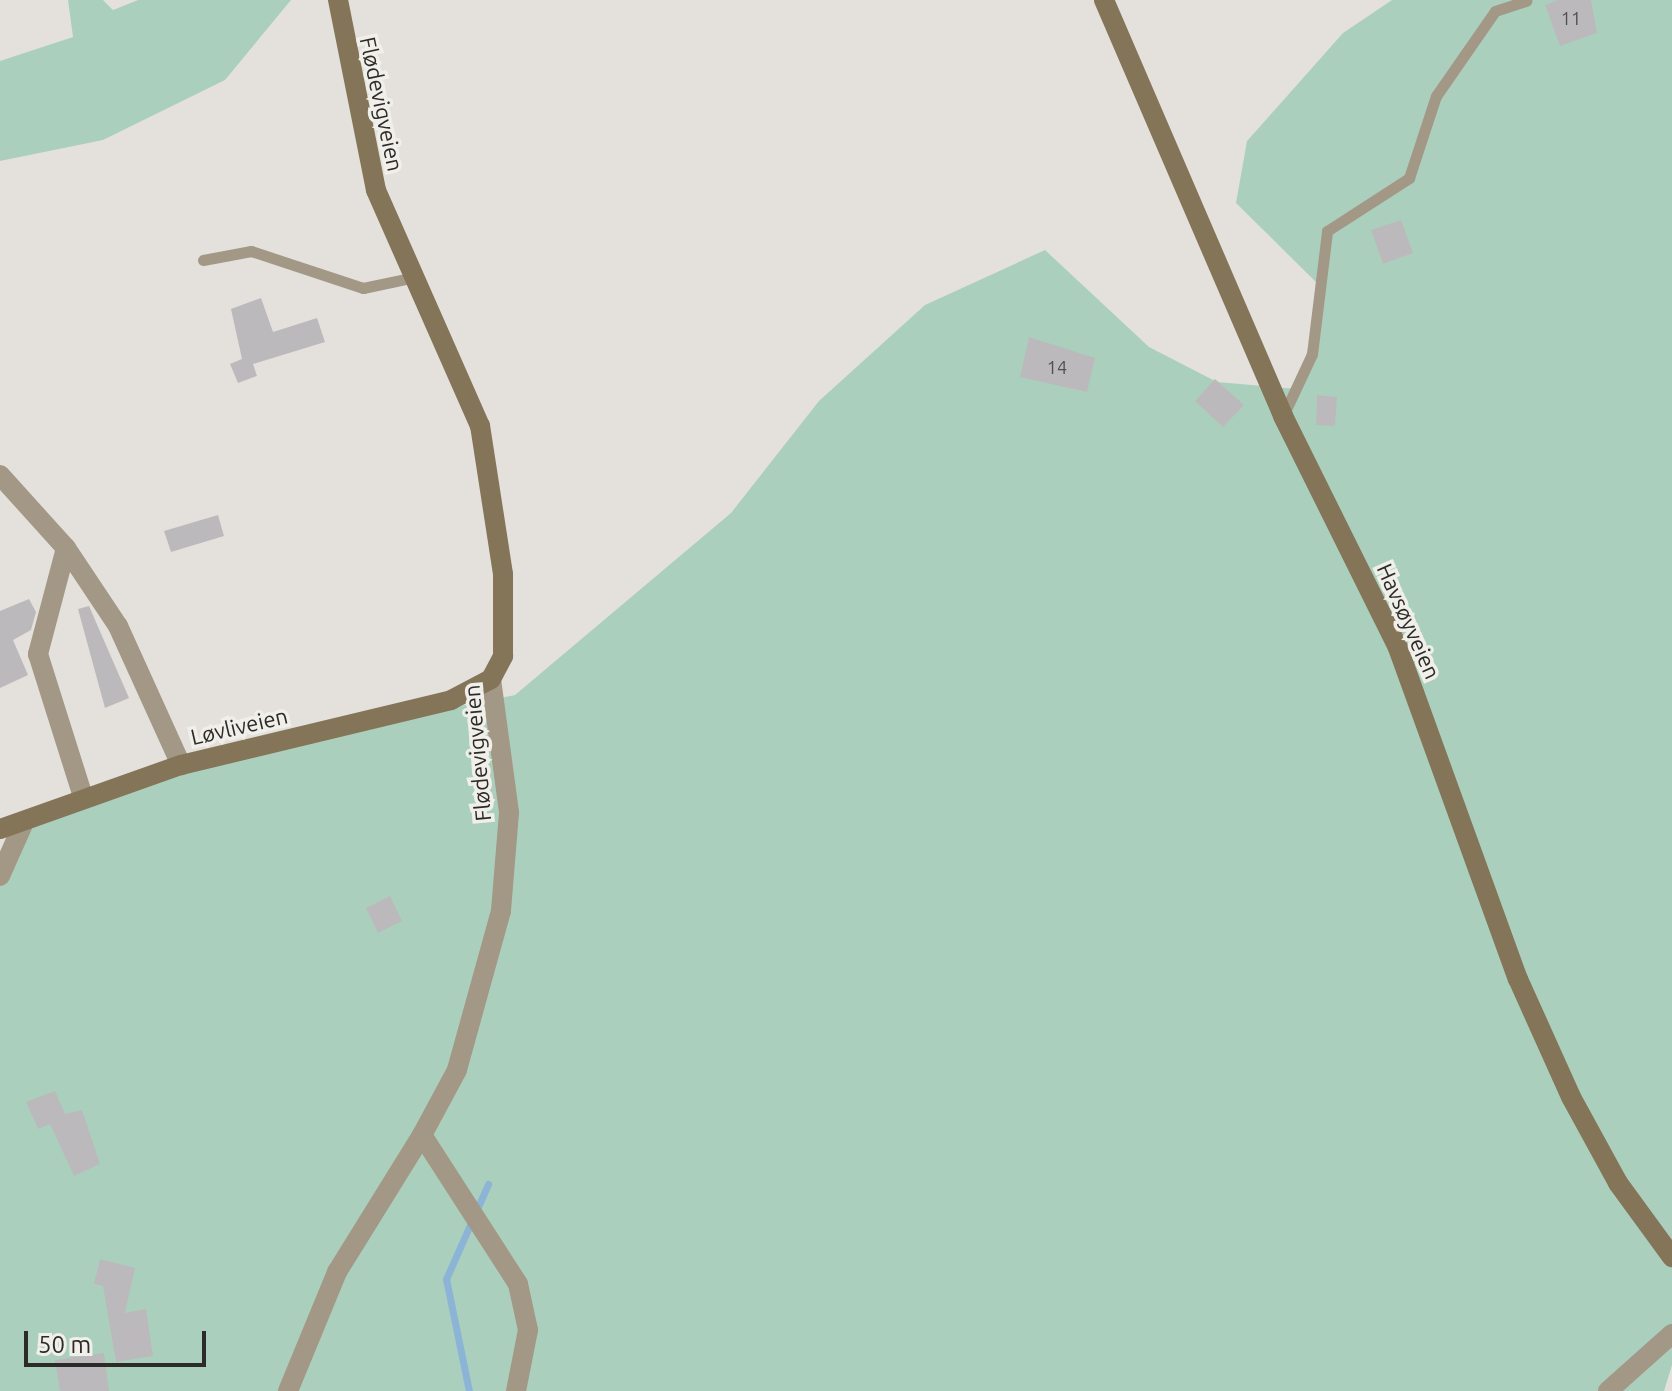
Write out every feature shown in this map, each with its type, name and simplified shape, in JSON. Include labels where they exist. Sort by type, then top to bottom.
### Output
[{"type":"main road","name":"Flødevigveien","points":[[338,0],[362,139],[411,278],[454,357],[488,459],[505,628],[491,679]]},
{"type":"main road","name":"Havsøyveien","points":[[1104,0],[1283,416],[1398,648],[1518,979],[1571,1097],[1618,1183],[1672,1257]]},
{"type":"main road","name":"Løvliveien","points":[[0,829],[83,797],[181,765],[451,700],[491,679]]},
{"type":"street","points":[[0,475],[66,548],[118,626],[181,765]]},
{"type":"street","points":[[66,548],[38,654],[83,797]]},
{"type":"street","name":"Flødevigveien","points":[[288,1391],[337,1272],[422,1135],[457,1070],[501,911],[509,813],[491,679]]},
{"type":"street","points":[[0,876],[24,822]]},
{"type":"street","points":[[422,1135],[470,1204],[518,1284],[528,1330],[516,1391]]},
{"type":"street","points":[[1608,1391],[1672,1334]]},
{"type":"lane","points":[[1283,416],[1312,354],[1327,231],[1409,178],[1436,96],[1495,11],[1526,1]]},
{"type":"lane","points":[[203,260],[251,251],[363,288],[411,278]]},
{"type":"green space","points":[[68,0],[103,0],[113,10],[138,0],[291,0],[225,80],[103,140],[0,161],[0,61],[73,37]]},
{"type":"green space","points":[[1392,0],[1672,0],[1672,1365],[1664,1391],[0,1391],[0,886],[22,843],[20,830],[237,751],[515,695],[731,513],[819,401],[925,305],[1045,250],[1149,347],[1217,382],[1297,389],[1324,290],[1236,203],[1247,141],[1343,33]]},
{"type":"building","points":[[1558,0],[1591,0],[1597,33],[1560,46],[1545,5]]},
{"type":"building","points":[[1401,220],[1413,253],[1383,264],[1371,230]]},
{"type":"building","points":[[261,298],[273,332],[317,318],[325,342],[253,364],[257,376],[238,383],[230,364],[242,359],[231,309]]},
{"type":"building","points":[[1029,337],[1095,358],[1087,392],[1020,377]]},
{"type":"building","points":[[1215,379],[1244,405],[1223,427],[1195,401]]},
{"type":"building","points":[[1317,395],[1337,397],[1335,426],[1316,425]]},
{"type":"building","points":[[218,515],[224,536],[171,552],[164,531]]},
{"type":"building","points":[[29,599],[36,612],[31,630],[13,640],[28,675],[0,688],[0,611]]},
{"type":"building","points":[[89,606],[129,698],[105,708],[78,609]]},
{"type":"building","points":[[390,896],[402,921],[378,933],[366,908]]},
{"type":"building","points":[[55,1091],[65,1114],[82,1110],[100,1164],[74,1176],[50,1124],[38,1129],[26,1102]]},
{"type":"building","points":[[100,1259],[135,1268],[125,1313],[146,1309],[153,1356],[116,1362],[103,1286],[94,1284]]},
{"type":"building","points":[[104,1353],[109,1391],[60,1391],[55,1360]]},
{"type":"waterway","points":[[469,1391],[446,1279],[488,1184]]}]
